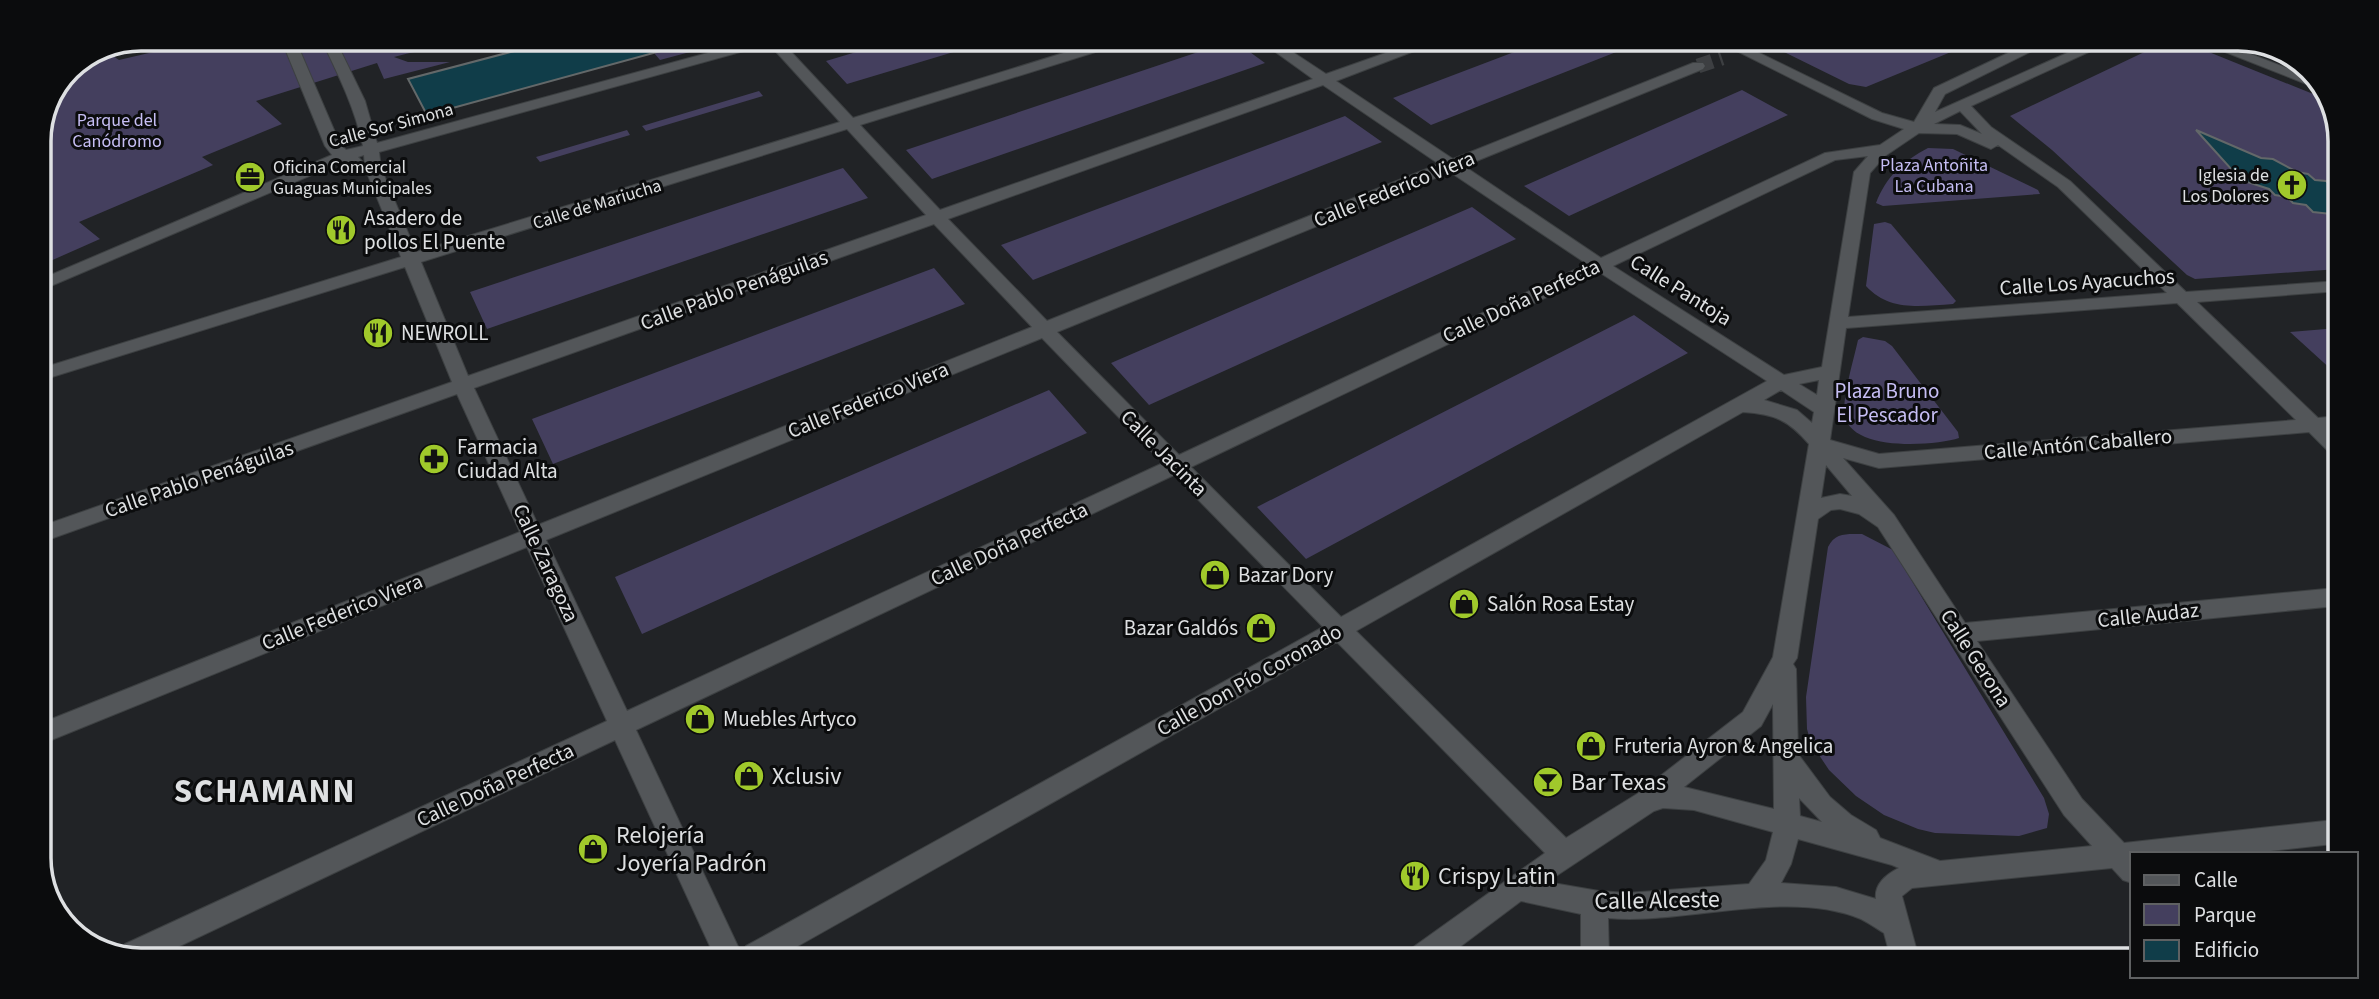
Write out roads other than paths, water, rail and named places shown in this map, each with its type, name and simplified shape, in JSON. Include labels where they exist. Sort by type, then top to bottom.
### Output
[{"type":"street","points":[[293,51],[333,146],[342,156],[373,168]]},
{"type":"street","name":"Calle Zaragoza","points":[[334,51],[353,88],[372,150],[373,168],[463,386],[725,948]]},
{"type":"street","name":"Calle Sor Simona","points":[[51,281],[342,156],[730,51]]},
{"type":"street","name":"Calle Jacinta","points":[[783,51],[938,218],[1175,466],[1564,854]]},
{"type":"street","name":"Calle de Mariucha","points":[[51,371],[1086,51]]},
{"type":"street","name":"Calle Pantoja","points":[[1282,51],[1598,264],[1824,409]]},
{"type":"street","name":"Calle Pablo Penáguilas","points":[[51,531],[1405,51]]},
{"type":"street","points":[[1722,58],[1730,51]]},
{"type":"street","points":[[1743,51],[1877,116],[1918,128],[1960,130],[2050,172]]},
{"type":"street","points":[[1918,128],[1939,91],[2024,51]]},
{"type":"street","points":[[1756,896],[1779,864],[1787,825],[1787,756],[1783,695],[1785,658],[1839,323],[1858,183],[1867,164],[1918,128],[1962,105],[2086,51]]},
{"type":"street","points":[[2230,51],[2305,80]]},
{"type":"street","name":"Calle Federico Viera","points":[[51,730],[1698,66]]},
{"type":"street","points":[[1962,105],[1986,130],[2050,172],[2328,439]]},
{"type":"street","name":"Calle Doña Perfecta","points":[[146,948],[1831,156],[1886,149]]},
{"type":"street","name":"Calle Los Ayacuchos","points":[[1839,323],[2328,287]]},
{"type":"street","name":"Calle Don Pío Coronado","points":[[769,948],[1783,381],[1830,372]]},
{"type":"street","points":[[1741,405],[1770,407],[1790,415],[1820,444]]},
{"type":"street","name":"Calle Antón Caballero","points":[[1820,444],[1880,461],[2328,424]]},
{"type":"street","name":"Calle Gerona","points":[[1820,444],[1886,521],[2073,807],[2129,859]]},
{"type":"street","points":[[1807,516],[1828,501],[1842,500],[1857,503],[1886,521]]},
{"type":"street","name":"Calle Audaz","points":[[1961,633],[2328,598]]},
{"type":"street","points":[[1436,948],[1564,854],[1646,802],[1752,719],[1785,658]]},
{"type":"street","points":[[1787,756],[1801,784],[1816,802],[1847,827],[1938,873]]},
{"type":"street","points":[[1646,802],[1662,797],[1681,797],[1896,854]]},
{"type":"street","points":[[2182,852],[2328,833]]},
{"type":"street","points":[[1901,948],[1888,894],[1896,883],[1909,876],[2129,859]]},
{"type":"street","name":"Calle Alceste","points":[[1517,888],[1594,904],[1628,905],[1756,896],[1834,899],[1880,913],[1893,923]]},
{"type":"street","points":[[1594,904],[1595,948]]},
{"type":"tunnel","points":[[1698,66],[1722,58]]},
{"type":"place","name":"Oficina Comercial Guaguas Municipales","points":[[250,177]]},
{"type":"place","name":"Iglesia de Los Dolores","points":[[2292,185]]},
{"type":"place","name":"Asadero de pollos El Puente","points":[[341,230]]},
{"type":"place","name":"NEWROLL","points":[[378,333]]},
{"type":"place","name":"Farmacia Ciudad Alta","points":[[434,459]]},
{"type":"place","name":"Bazar Dory","points":[[1215,575]]},
{"type":"place","name":"Salón Rosa Estay","points":[[1464,604]]},
{"type":"place","name":"Bazar Galdós","points":[[1261,628]]},
{"type":"place","name":"Muebles Artyco","points":[[700,719]]},
{"type":"place","name":"Fruteria Ayron & Angelica","points":[[1591,746]]},
{"type":"place","name":"Xclusiv","points":[[749,776]]},
{"type":"place","name":"Bar Texas","points":[[1548,782]]},
{"type":"place","name":"Relojería Joyería Padrón","points":[[593,849]]},
{"type":"place","name":"Crispy Latin","points":[[1415,876]]},
{"type":"district","name":"SCHAMANN","points":[[265,790]]},
{"type":"park label","name":"Parque del Canódromo","points":[[117,130]]},
{"type":"park label","name":"Plaza Antoñita La Cubana","points":[[1934,175]]},
{"type":"park label","name":"Plaza Bruno El Pescador","points":[[1887,403]]}]
